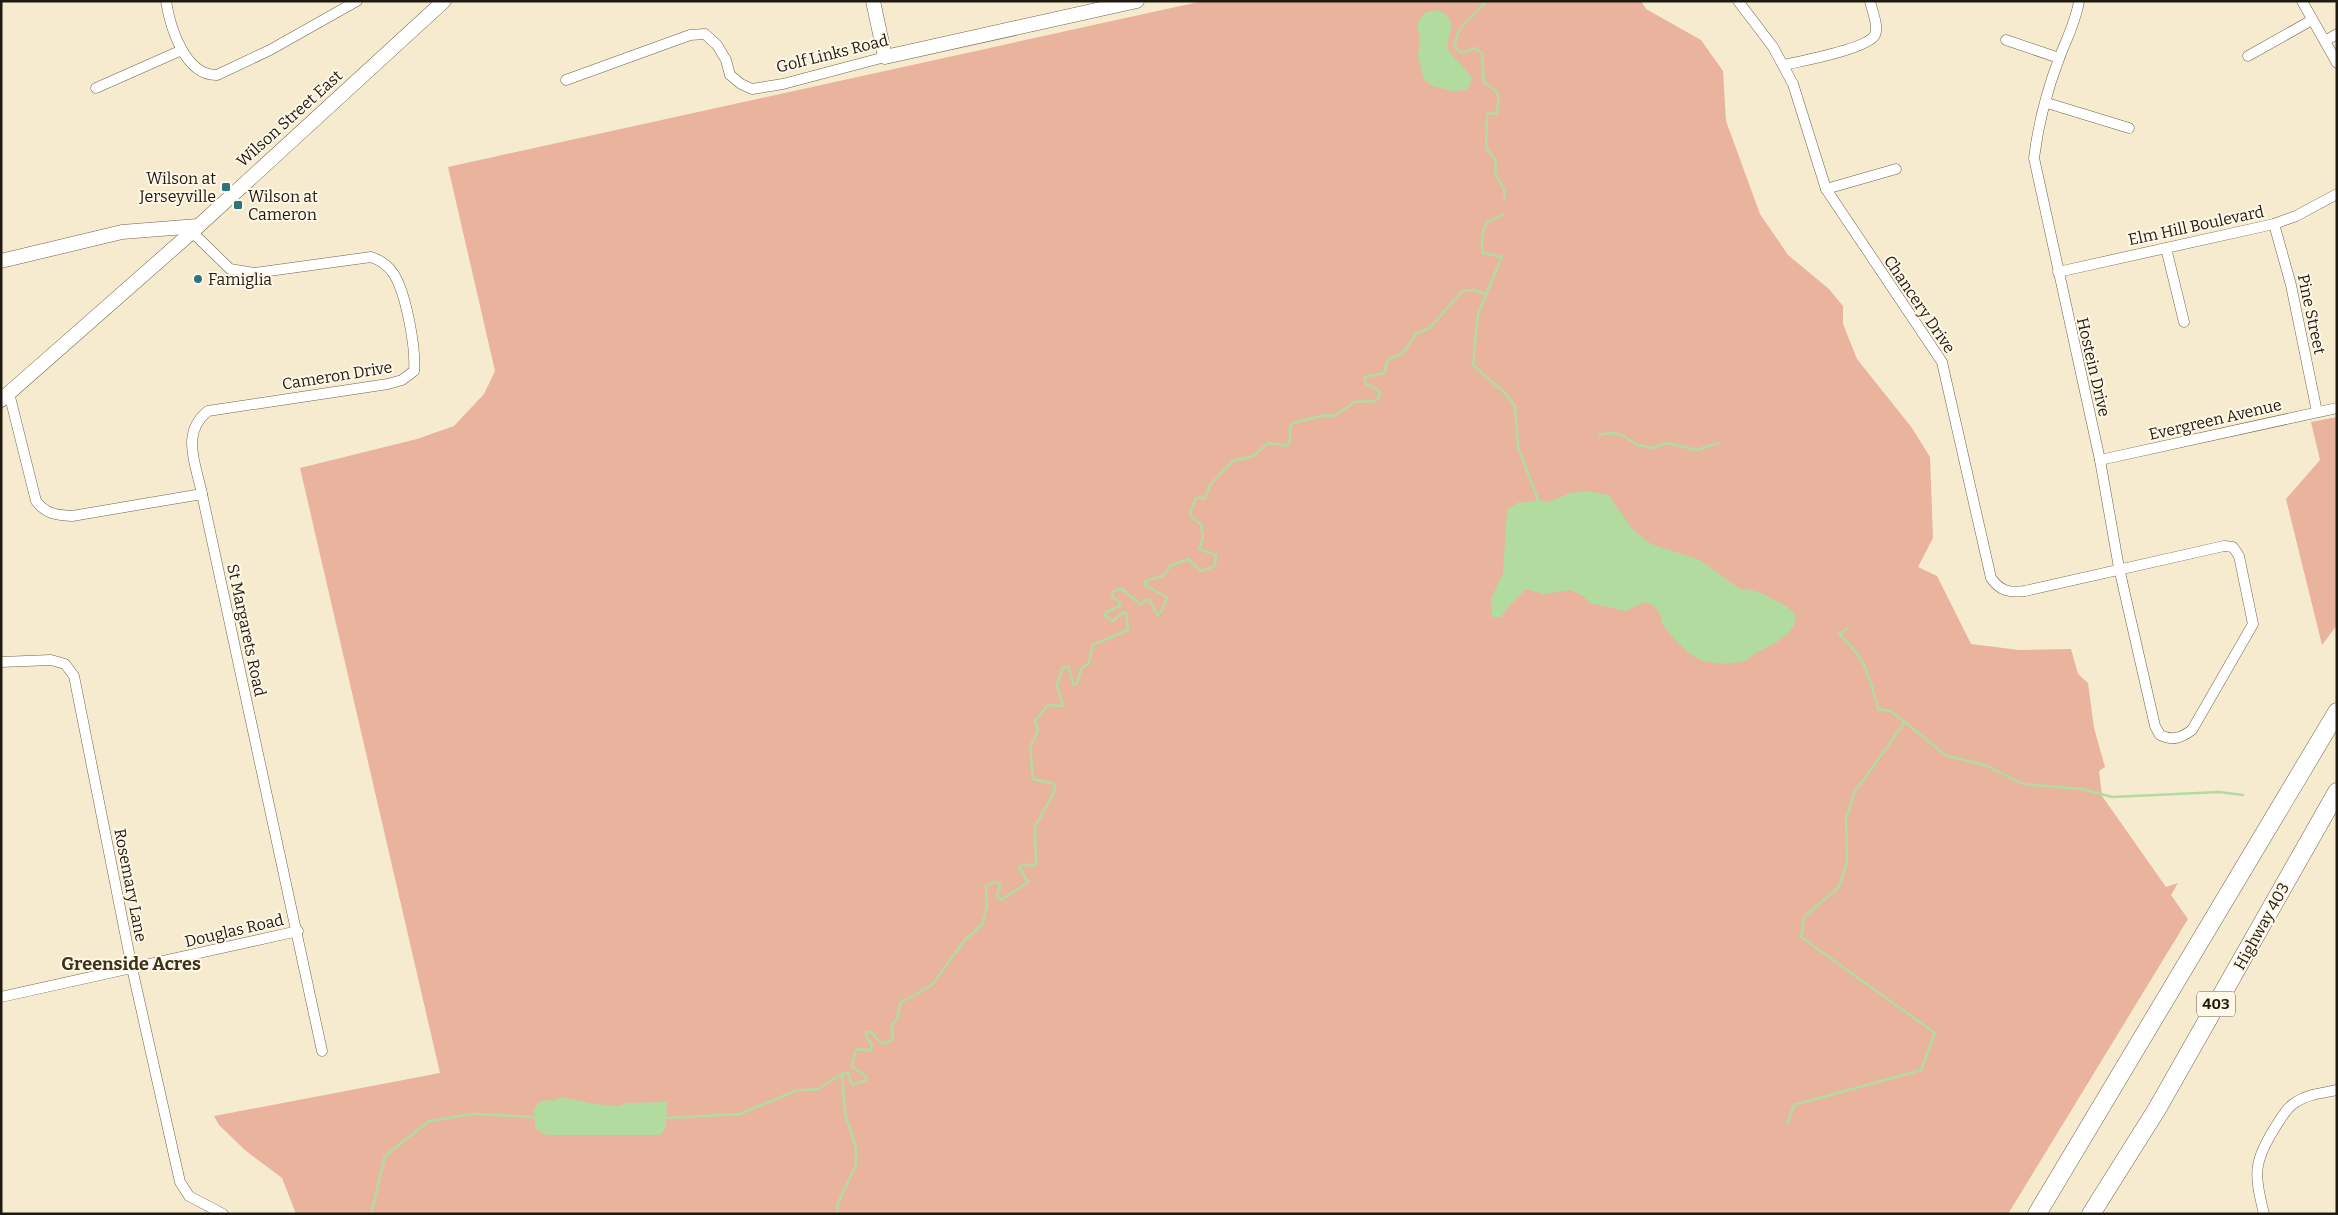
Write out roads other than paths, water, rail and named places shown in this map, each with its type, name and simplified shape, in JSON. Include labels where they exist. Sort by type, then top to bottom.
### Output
[{"type":"highway","name":"403","points":[[2037,1214],[2337,712]]},
{"type":"highway","name":"Highway 403","points":[[2091,1214],[2157,1109],[2337,792]]},
{"type":"highway","points":[[2028,1214],[2093,1122]]},
{"type":"main road","name":"Wilson Street East","points":[[5,397],[198,226],[444,1]]},
{"type":"main road","points":[[873,1],[885,57]]},
{"type":"main road","name":"Golf Links Road","points":[[885,57],[1137,1]]},
{"type":"main road","points":[[1,261],[122,232],[155,222],[198,226]]},
{"type":"main road","points":[[122,232],[198,226]]},
{"type":"main road","points":[[157,230],[171,238],[176,245]]},
{"type":"street","points":[[166,1],[169,16],[182,50],[199,71],[209,75],[217,75],[270,50],[357,1]]},
{"type":"street","name":"Chancery Drive","points":[[1738,1],[1773,47],[1793,84],[1826,189],[1942,362],[1991,578],[1998,588],[2013,592],[2025,591],[2119,568],[2224,546],[2233,548],[2242,563],[2253,624],[2192,730],[2183,737],[2167,738]]},
{"type":"street","points":[[1784,65],[1863,46],[1874,36],[1876,28],[1870,1]]},
{"type":"street","name":"Hostein Drive","points":[[2079,1],[2076,20],[2059,58],[2036,137],[2034,158],[2100,460],[2119,568],[2155,726],[2160,735],[2167,738]]},
{"type":"street","points":[[2302,1],[2337,63]]},
{"type":"street","points":[[2248,56],[2312,20]]},
{"type":"street","name":"Golf Links Road","points":[[566,80],[690,35],[706,34],[717,44],[726,60],[730,75],[741,84],[752,89],[783,84],[885,57]]},
{"type":"street","points":[[2325,41],[2337,34]]},
{"type":"street","points":[[2006,40],[2059,58]]},
{"type":"street","points":[[96,88],[182,50]]},
{"type":"street","points":[[2047,103],[2129,128]]},
{"type":"street","points":[[1826,189],[1896,169]]},
{"type":"street","name":"Elm Hill Boulevard","points":[[2058,272],[2274,224],[2296,216],[2337,194]]},
{"type":"street","name":"Pine Street","points":[[2274,224],[2291,285],[2317,412]]},
{"type":"street","name":"Cameron Drive","points":[[198,226],[230,269],[242,272],[254,273],[371,257],[381,261],[392,271],[399,284],[416,354],[414,371],[402,380],[388,384],[208,411],[198,418],[192,432],[192,450],[202,494]]},
{"type":"street","points":[[2166,248],[2184,322]]},
{"type":"street","points":[[5,397],[36,501],[43,510],[56,515],[72,516],[202,494]]},
{"type":"street","name":"Evergreen Avenue","points":[[2100,460],[2337,408]]},
{"type":"street","name":"St Margarets Road","points":[[202,494],[298,931],[322,1051]]},
{"type":"street","name":"Rosemary Lane","points":[[1,662],[51,660],[65,664],[74,676],[132,968],[180,1182],[189,1196],[223,1214]]},
{"type":"street","name":"Douglas Road","points":[[1,997],[298,931]]},
{"type":"street","points":[[2264,1214],[2257,1185],[2257,1166],[2262,1148],[2294,1102],[2306,1097],[2337,1090]]},
{"type":"waterway","points":[[1487,1],[1459,30],[1454,46],[1461,53],[1475,48],[1482,53],[1484,83],[1497,92],[1497,113],[1487,114],[1486,148],[1496,160],[1495,174],[1504,189],[1505,199]]},
{"type":"waterway","points":[[842,1074],[848,1073],[852,1085],[866,1080],[866,1076],[852,1067],[855,1051],[859,1049],[871,1051],[872,1045],[866,1036],[866,1032],[871,1032],[882,1044],[891,1041],[893,1036],[891,1026],[897,1019],[900,1003],[932,985],[963,942],[983,923],[987,906],[986,886],[993,882],[1000,884],[997,897],[1001,900],[1028,882],[1019,867],[1024,864],[1033,866],[1036,864],[1035,827],[1055,790],[1054,784],[1033,779],[1030,747],[1038,731],[1035,721],[1048,705],[1063,706],[1057,685],[1063,667],[1069,667],[1073,684],[1077,684],[1081,669],[1089,663],[1093,645],[1128,630],[1126,613],[1122,613],[1113,621],[1105,616],[1106,612],[1120,606],[1119,601],[1112,597],[1114,591],[1122,589],[1141,605],[1146,599],[1150,600],[1157,615],[1162,611],[1167,597],[1146,586],[1145,581],[1163,576],[1170,566],[1188,559],[1201,571],[1215,566],[1216,555],[1199,549],[1203,537],[1201,524],[1192,518],[1190,513],[1196,498],[1205,498],[1210,485],[1233,461],[1254,456],[1268,443],[1287,446],[1290,442],[1290,427],[1293,423],[1325,415],[1334,416],[1355,402],[1374,401],[1379,398],[1380,391],[1366,384],[1364,377],[1384,373],[1388,359],[1402,354],[1416,334],[1430,328],[1462,291],[1474,290],[1486,294],[1502,257],[1483,253],[1483,232],[1488,222],[1502,215]]},
{"type":"waterway","points":[[1487,293],[1478,314],[1473,365],[1505,393],[1515,406],[1518,447],[1538,500]]},
{"type":"waterway","points":[[1599,435],[1611,433],[1621,435],[1638,445],[1653,448],[1667,443],[1697,450],[1718,443]]},
{"type":"waterway","points":[[1847,629],[1839,634],[1861,659],[1872,686],[1878,709],[1890,711],[1945,755],[1987,766],[2023,784],[2082,789],[2112,797],[2219,792],[2243,795]]},
{"type":"waterway","points":[[1787,1124],[1794,1105],[1921,1070],[1935,1033],[1801,937],[1805,916],[1839,887],[1847,862],[1846,819],[1854,793],[1905,722]]},
{"type":"waterway","points":[[667,1118],[740,1114],[795,1091],[818,1089],[842,1074]]},
{"type":"waterway","points":[[838,1214],[837,1205],[856,1165],[856,1147],[845,1113],[842,1074]]},
{"type":"waterway","points":[[371,1214],[385,1156],[429,1121],[474,1114],[534,1117]]},
{"type":"place","name":"Wilson at Jerseyville","points":[[226,187]]},
{"type":"place","name":"Wilson at Cameron","points":[[238,205]]},
{"type":"place","name":"Famiglia","points":[[198,279]]},
{"type":"district","name":"Greenside Acres","points":[[131,964]]}]
